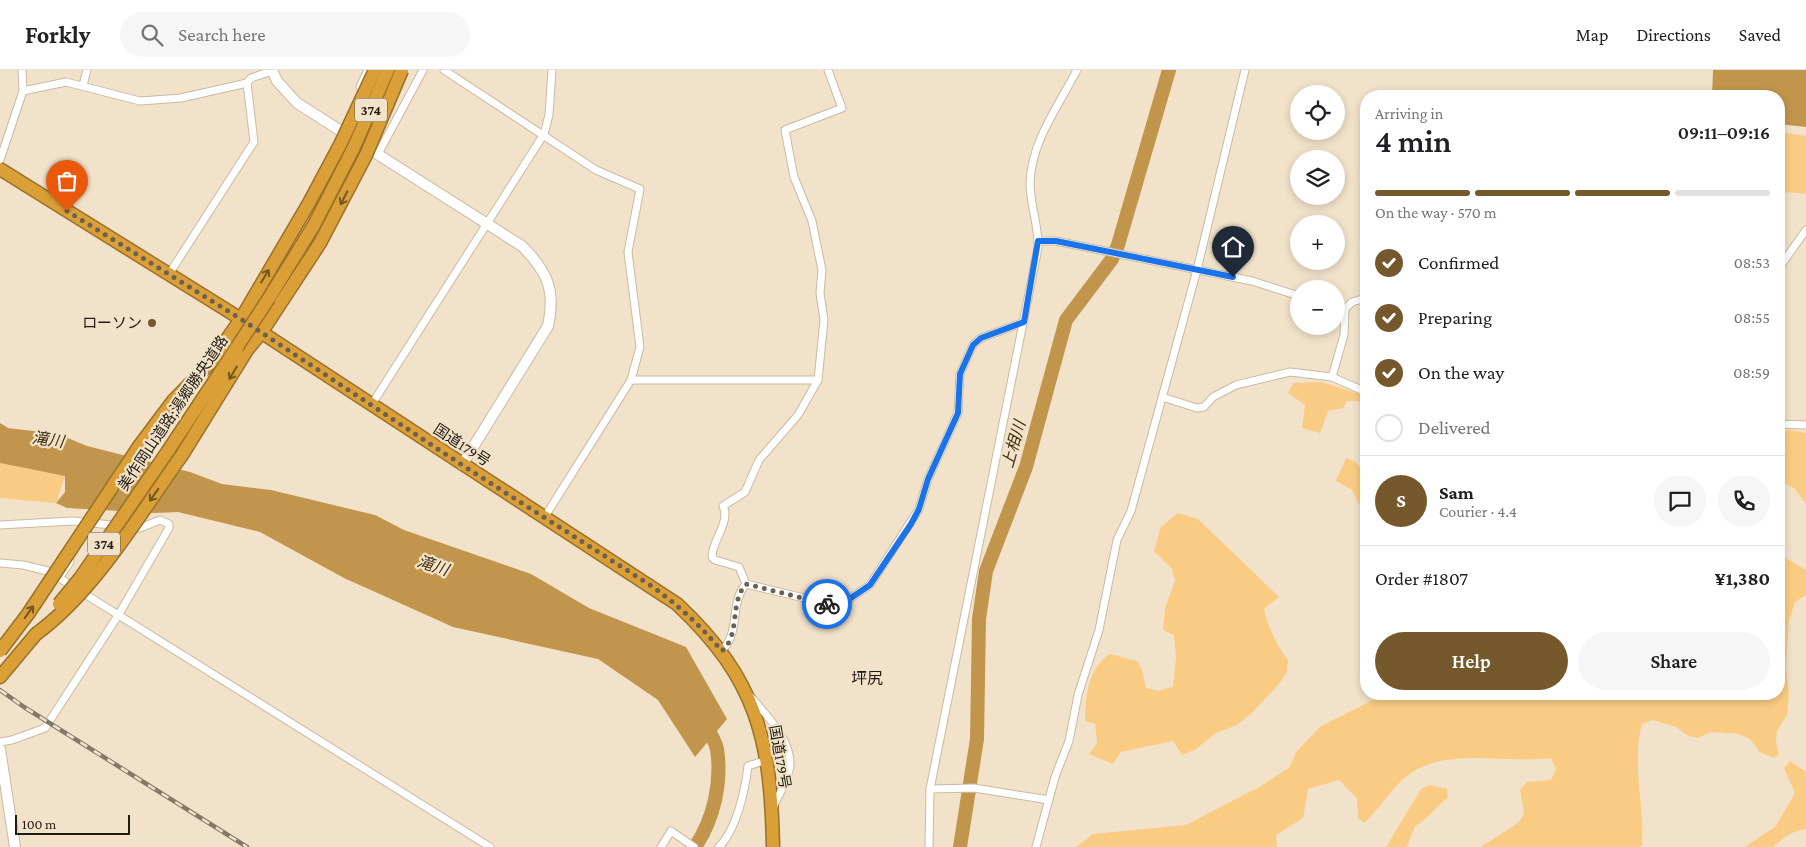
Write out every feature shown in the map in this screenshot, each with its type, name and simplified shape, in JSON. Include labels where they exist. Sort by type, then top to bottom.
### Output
[{"type":"highway","points":[[0,651],[28,614],[140,445],[173,401],[210,362],[241,319],[309,203],[375,70]]},
{"type":"highway","name":"美作岡山道路;湯郷勝央道路","points":[[0,677],[81,577],[168,451],[269,298],[314,225],[353,149],[388,70]]},
{"type":"highway","points":[[36,634],[59,618],[128,532],[182,455],[247,350],[261,333],[320,243],[372,154],[402,70]]},
{"type":"highway","name":"国道179号","points":[[0,169],[241,319],[677,604],[722,651],[747,692],[764,740],[773,809],[773,847]]},
{"type":"street","points":[[0,160],[23,91],[22,70]]},
{"type":"street","points":[[83,85],[87,70]]},
{"type":"street","points":[[341,136],[368,70]]},
{"type":"street","points":[[372,154],[423,70]]},
{"type":"street","points":[[444,70],[596,170],[640,189],[628,252],[640,347],[631,380],[544,518]]},
{"type":"street","points":[[372,404],[544,134],[549,115],[552,70]]},
{"type":"street","points":[[722,651],[730,642],[737,604],[746,584],[739,567],[712,557],[712,551],[724,521],[723,506],[744,492],[759,460],[798,415],[818,380],[824,320],[820,293],[822,270],[812,221],[794,177],[785,130],[842,108],[828,70]]},
{"type":"street","points":[[930,847],[930,789],[1024,322],[1038,241],[1031,176],[1058,102],[1077,70]]},
{"type":"street","points":[[1036,847],[1049,800],[1069,741],[1078,695],[1099,630],[1116,540],[1131,511],[1197,270],[1245,70]]},
{"type":"street","points":[[23,91],[66,82],[140,100],[181,98],[247,83],[251,78],[272,71],[284,91],[341,136],[522,246],[541,265],[550,288],[551,312],[548,326],[462,465]]},
{"type":"street","points":[[169,274],[254,142],[247,83]]},
{"type":"street","points":[[1785,260],[1806,230]]},
{"type":"street","points":[[1038,241],[1056,241],[1112,252],[1252,281],[1290,293]]},
{"type":"street","points":[[1345,307],[1352,302],[1360,300]]},
{"type":"street","points":[[746,584],[829,604],[845,602],[870,585],[919,509],[928,479],[958,413],[960,374],[973,345],[981,338],[1024,322]]},
{"type":"street","points":[[1332,376],[1344,335]]},
{"type":"street","points":[[1162,397],[1196,408],[1204,407],[1218,394],[1236,385],[1290,372],[1332,376],[1360,389]]},
{"type":"street","points":[[631,380],[818,380]]},
{"type":"street","points":[[1785,424],[1806,425]]},
{"type":"street","points":[[0,525],[72,521],[94,525],[140,528],[160,520],[169,524],[169,528],[119,614],[45,728],[12,740],[0,742]]},
{"type":"street","points":[[59,578],[94,525]]},
{"type":"street","points":[[86,594],[140,528]]},
{"type":"street","points":[[0,563],[23,564],[48,571],[490,847]]},
{"type":"street","points":[[747,692],[771,721],[786,745],[790,763],[773,809]]},
{"type":"street","points":[[0,749],[15,847]]},
{"type":"street","points":[[719,847],[734,821],[745,789],[748,766],[767,760]]},
{"type":"street","points":[[930,789],[966,787],[1049,800]]},
{"type":"street","points":[[661,847],[671,831],[694,847]]},
{"type":"shaded area","points":[[1785,133],[1806,136],[1806,194],[1785,193]]},
{"type":"shaded area","points":[[1322,382],[1360,394],[1360,403],[1357,401],[1347,401],[1343,408],[1328,411],[1320,433],[1302,428],[1305,405],[1288,393],[1293,383]]},
{"type":"shaded area","points":[[1791,430],[1806,433],[1806,504],[1795,489],[1785,483],[1785,431]]},
{"type":"shaded area","points":[[1346,458],[1356,462],[1360,468],[1360,506],[1352,490],[1336,481]]},
{"type":"shaded area","points":[[0,463],[65,476],[56,503],[0,498]]},
{"type":"shaded area","points":[[1178,513],[1198,519],[1279,597],[1264,609],[1273,635],[1288,660],[1287,672],[1279,684],[1253,712],[1237,725],[1216,733],[1196,749],[1182,755],[1173,741],[1121,752],[1113,764],[1089,754],[1097,744],[1095,724],[1085,721],[1089,683],[1102,660],[1110,654],[1137,661],[1142,670],[1146,688],[1158,691],[1173,687],[1176,657],[1174,635],[1163,630],[1165,608],[1175,581],[1172,569],[1154,551],[1161,527]]},
{"type":"shaded area","points":[[1785,556],[1806,570],[1806,595],[1795,602],[1789,620],[1786,667],[1789,694],[1787,715],[1777,731],[1776,743],[1779,754],[1774,758],[1760,752],[1750,739],[1739,734],[1712,732],[1697,738],[1687,735],[1676,727],[1653,720],[1642,724],[1638,754],[1642,815],[1642,845],[1640,847],[1481,847],[1518,823],[1524,814],[1520,789],[1527,782],[1551,780],[1556,769],[1551,758],[1460,758],[1426,765],[1411,773],[1398,784],[1364,823],[1358,818],[1357,798],[1339,780],[1308,789],[1303,818],[1276,835],[1277,847],[1076,847],[1093,834],[1186,825],[1261,786],[1290,767],[1296,752],[1321,726],[1373,700],[1785,700]]},
{"type":"shaded area","points":[[1790,761],[1806,772],[1806,829],[1788,835],[1773,847],[1745,847],[1776,826],[1795,793],[1784,768]]},
{"type":"shaded area","points":[[1430,785],[1447,789],[1448,797],[1415,826],[1407,847],[1386,847],[1421,789]]},
{"type":"water","points":[[1713,70],[1806,70],[1806,127],[1785,125],[1785,90],[1712,90]]},
{"type":"water","points":[[0,423],[8,428],[58,434],[87,446],[190,472],[222,484],[271,490],[375,515],[404,530],[531,574],[589,608],[686,647],[727,719],[695,757],[658,700],[598,659],[453,627],[344,578],[260,532],[178,512],[155,513],[67,508],[56,503],[65,492],[65,476],[0,463]]},
{"type":"waterway","name":"上相川","points":[[960,847],[977,739],[979,619],[986,571],[1026,467],[1066,320],[1112,259],[1118,245],[1169,70]]},
{"type":"waterway","name":"滝川","points":[[695,847],[712,812],[718,774],[717,749],[703,721]]},
{"type":"railway","points":[[0,690],[247,847]]},
{"type":"way so far","points":[[67,211],[241,319],[462,465],[647,583],[677,604],[722,651],[730,642],[737,604],[746,584],[827,604]]},
{"type":"place","name":"ローソン","points":[[152,323]]},
{"type":"district","name":"坪尻","points":[[867,678]]},
{"type":"route","points":[[827,604],[845,602],[858,595],[870,585],[911,524],[919,509],[928,479],[958,413],[960,374],[973,345],[981,338],[1024,322],[1038,241],[1056,241],[1233,277]]}]
